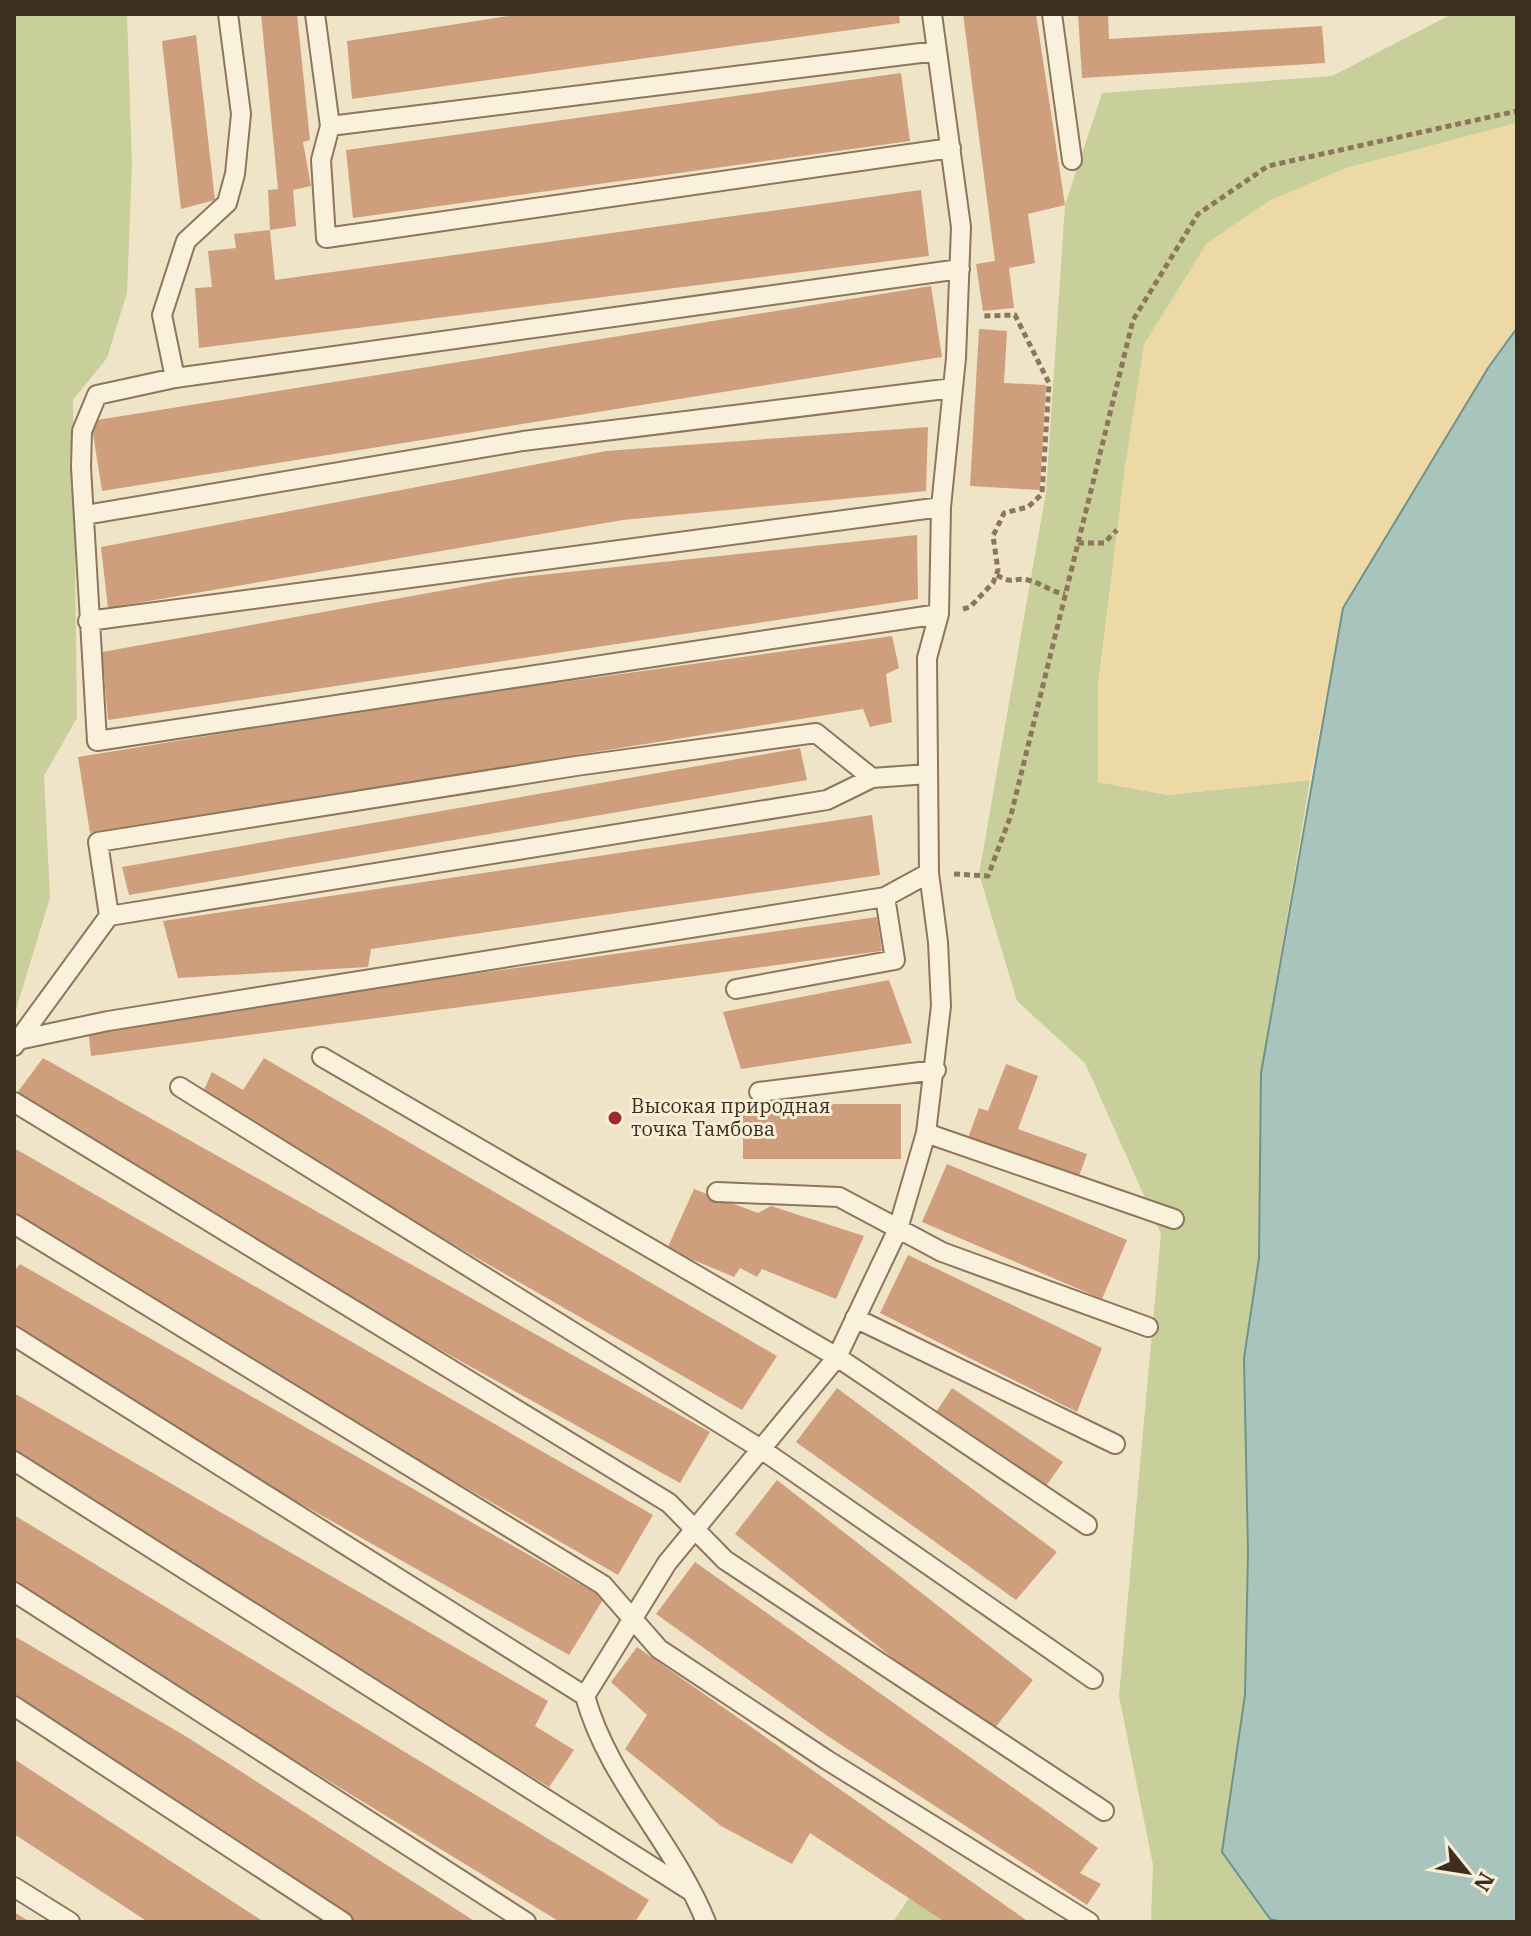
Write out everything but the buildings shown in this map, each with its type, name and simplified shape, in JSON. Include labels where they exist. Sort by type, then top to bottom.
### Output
[{"type":"lane","points":[[175,378],[162,315],[186,241],[227,203],[235,174],[241,114],[228,14]]},
{"type":"lane","points":[[315,14],[330,126],[321,160],[326,238],[951,148]]},
{"type":"lane","points":[[585,1696],[632,1618],[695,1528],[837,1357],[898,1229],[926,1133],[936,1070],[941,1006],[938,942],[929,873],[927,658],[939,614],[941,507],[953,388],[961,227],[932,14]]},
{"type":"lane","points":[[1052,14],[1072,160]]},
{"type":"lane","points":[[330,126],[937,51]]},
{"type":"lane","points":[[939,614],[97,741],[88,621],[82,431],[97,395],[175,378],[960,269]]},
{"type":"lane","points":[[85,515],[523,441],[953,388]]},
{"type":"lane","points":[[88,621],[941,507]]},
{"type":"lane","points":[[109,916],[98,842],[576,766],[816,733],[872,778]]},
{"type":"lane","points":[[16,1043],[109,916],[827,800],[872,778],[928,774]]},
{"type":"lane","points":[[16,1043],[108,1021],[885,897],[929,873]]},
{"type":"lane","points":[[736,989],[895,960],[885,897]]},
{"type":"lane","points":[[322,1057],[837,1357],[1087,1525]]},
{"type":"lane","points":[[759,1092],[936,1070]]},
{"type":"lane","points":[[180,1087],[761,1449],[1093,1679]]},
{"type":"lane","points":[[14,1102],[669,1503],[725,1560],[1104,1811]]},
{"type":"lane","points":[[926,1133],[1174,1219]]},
{"type":"lane","points":[[717,1192],[839,1197],[942,1252],[1148,1327]]},
{"type":"lane","points":[[14,1224],[603,1585],[659,1649],[827,1760],[1089,1922]]},
{"type":"lane","points":[[855,1318],[1115,1444]]},
{"type":"lane","points":[[14,1336],[585,1696],[604,1750],[695,1894],[706,1922]]},
{"type":"lane","points":[[14,1461],[695,1894]]},
{"type":"lane","points":[[14,1592],[526,1922]]},
{"type":"lane","points":[[14,1706],[343,1922]]},
{"type":"lane","points":[[14,1887],[70,1922]]},
{"type":"path","points":[[929,873],[988,876],[1011,815],[1133,320],[1198,214],[1268,166],[1517,111]]},
{"type":"path","points":[[939,614],[970,607],[997,575],[993,536],[1004,513],[1028,507],[1042,494],[1049,383],[1015,315],[958,317]]},
{"type":"path","points":[[1078,543],[1104,543],[1117,530]]},
{"type":"path","points":[[997,575],[1008,582],[1027,580],[1048,591],[1065,594]]},
{"type":"green space","points":[[14,14],[127,14],[132,164],[127,293],[107,358],[73,400],[77,718],[44,776],[50,898],[14,1016]]},
{"type":"green space","points":[[1452,14],[1517,14],[1517,123],[1343,169],[1126,460],[1098,685],[1098,782],[1168,795],[1310,780],[1261,1073],[1259,1258],[1244,1358],[1248,1553],[1245,1695],[1222,1851],[1269,1919],[1281,1922],[1151,1922],[1153,1865],[1119,1696],[1161,1234],[1085,1063],[1017,1001],[979,874],[1046,492],[1065,205],[1102,93],[1332,76]]},
{"type":"green space","points":[[909,1898],[951,1922],[893,1922]]},
{"type":"sand","points":[[1517,123],[1517,328],[1488,368],[1343,608],[1310,780],[1168,795],[1098,782],[1098,685],[1144,344],[1207,243],[1269,201],[1343,169]]},
{"type":"water","points":[[1517,328],[1517,1922],[1281,1922],[1270,1919],[1222,1852],[1245,1695],[1248,1553],[1244,1358],[1259,1258],[1261,1073],[1343,608],[1488,368]]},
{"type":"place","name":"Высокая природная точка Тамбова","points":[[615,1118]]}]
